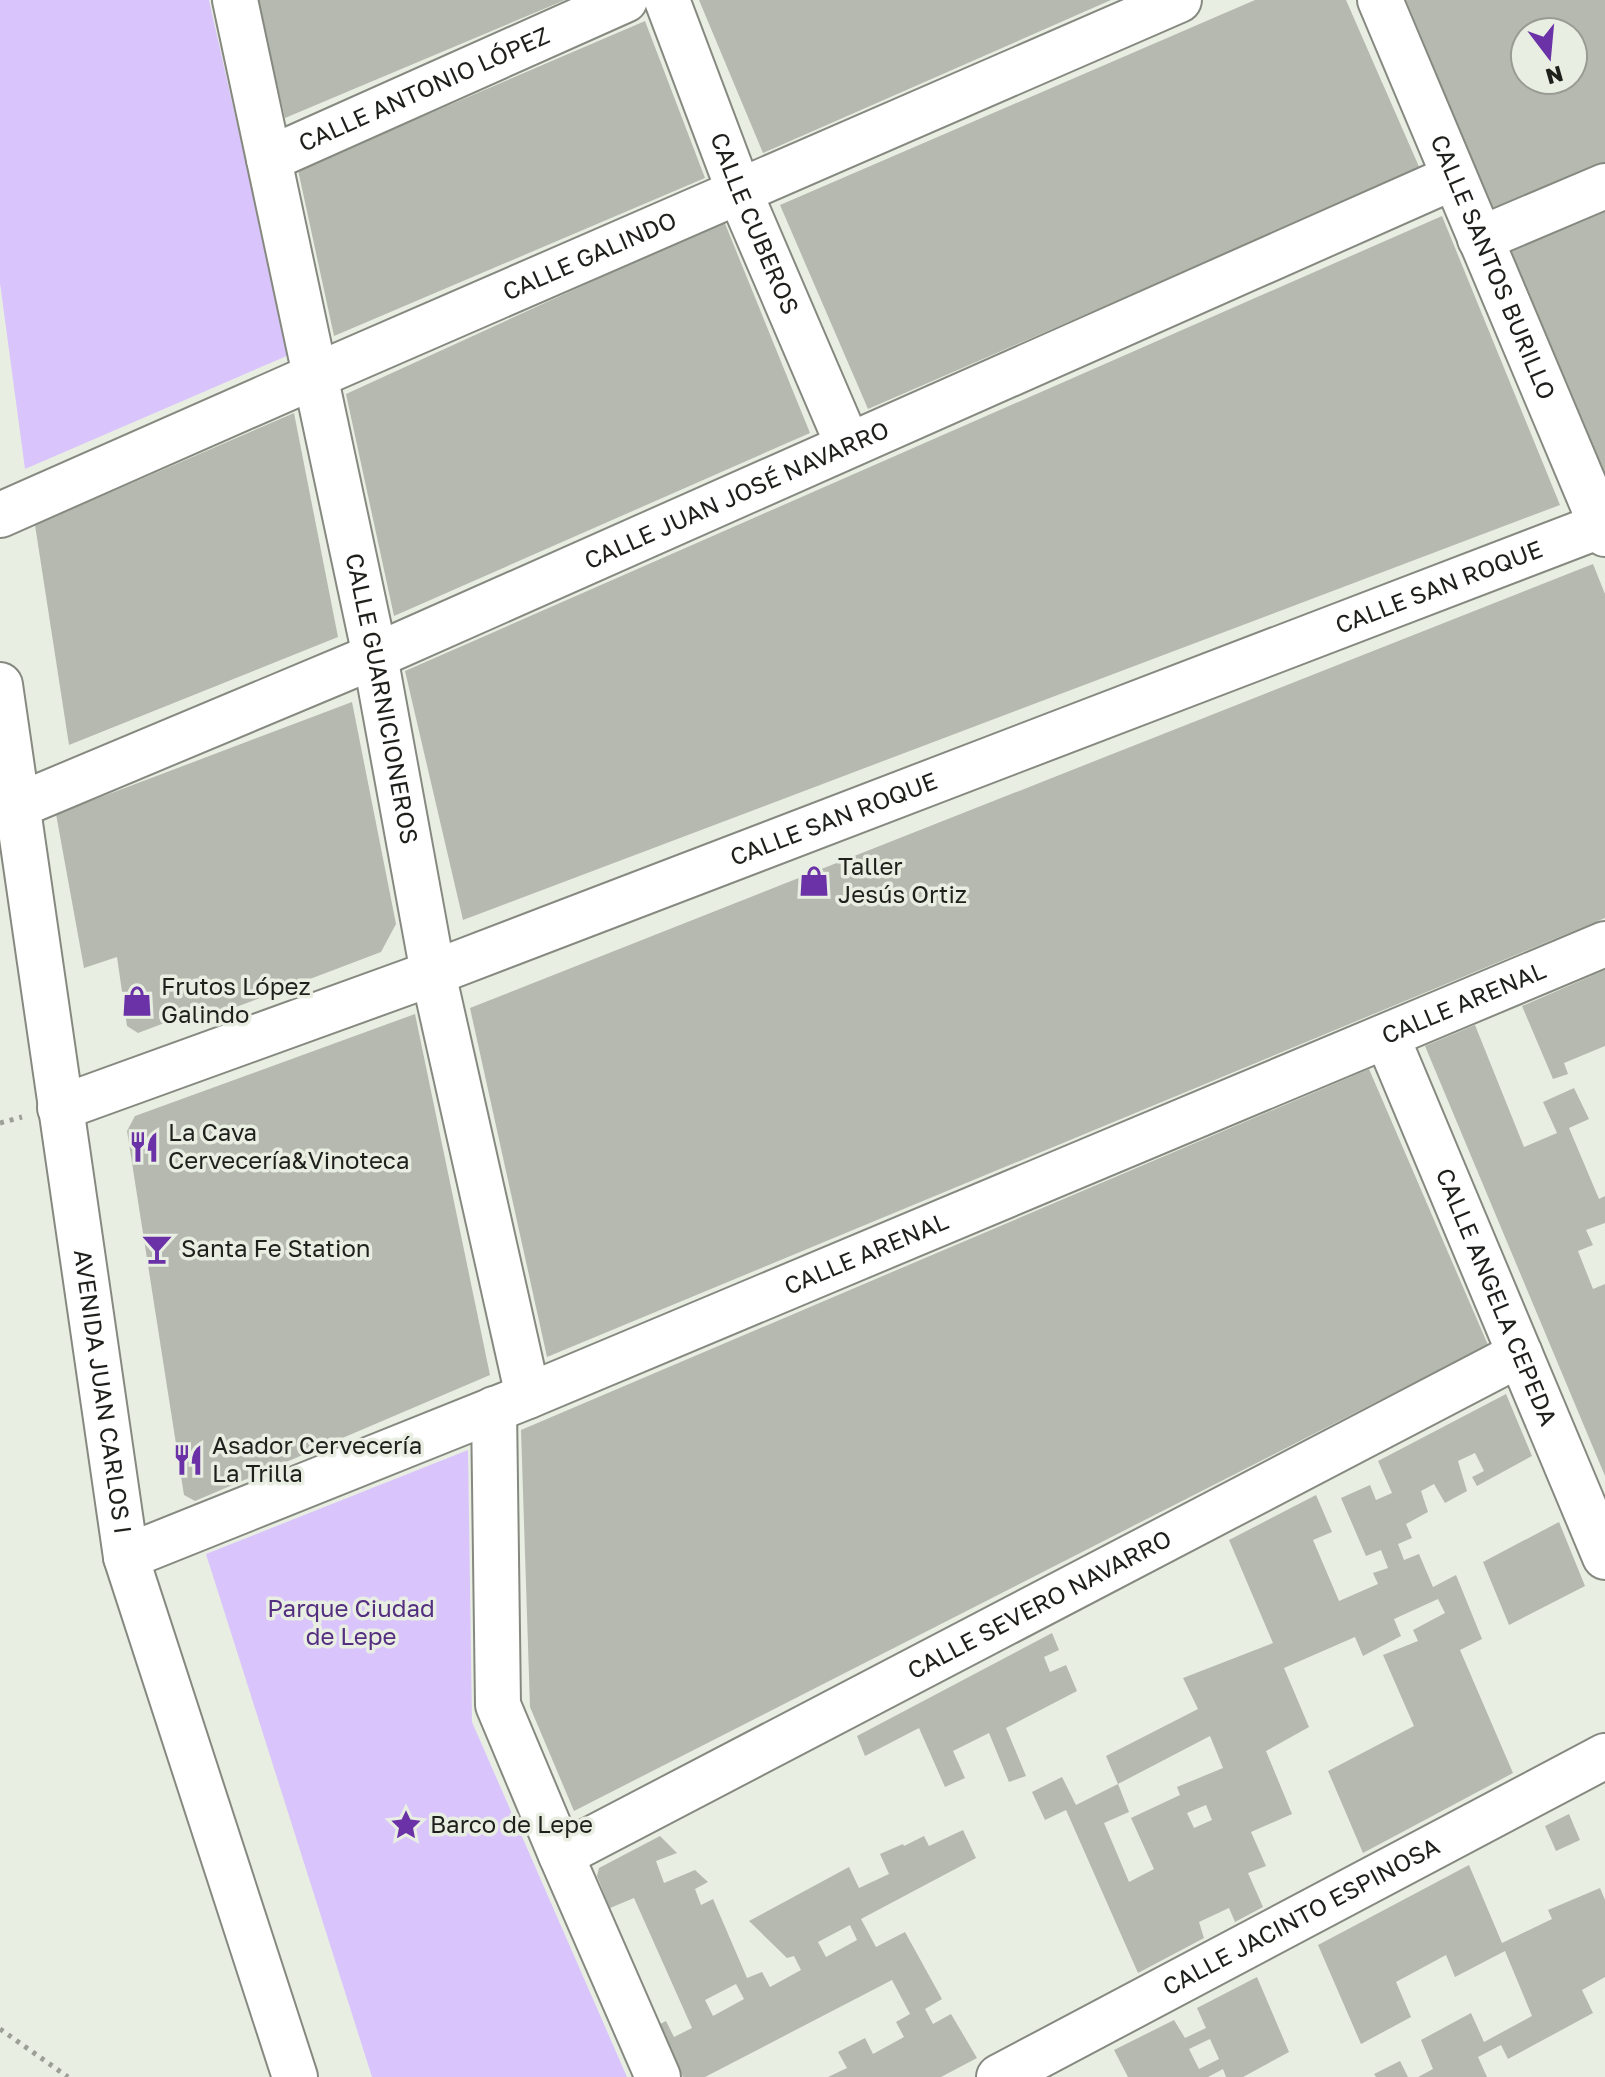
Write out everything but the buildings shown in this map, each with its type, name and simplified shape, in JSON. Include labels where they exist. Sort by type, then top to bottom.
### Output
[{"type":"street","name":"CALLE GUARNICIONEROS","points":[[235,0],[375,656],[511,1402],[498,1705],[658,2077]]},
{"type":"street","name":"CALLE ANTONIO LÓPEZ","points":[[269,159],[625,0]]},
{"type":"street","name":"CALLE CUBEROS","points":[[667,0],[739,191],[848,445]]},
{"type":"street","name":"CALLE GALINDO","points":[[0,515],[1179,0]]},
{"type":"street","name":"CALLE SANTOS BURILLO","points":[[1380,0],[1604,528]]},
{"type":"street","name":"CALLE JUAN JOSÉ NAVARRO","points":[[17,806],[375,656],[1454,177]]},
{"type":"street","points":[[1480,239],[1605,186]]},
{"type":"street","name":"CALLE SAN ROQUE","points":[[60,1108],[433,973],[1604,528]]},
{"type":"street","name":"AVENIDA JUAN CARLOS I","points":[[0,685],[126,1557],[295,2077]]},
{"type":"street","name":"CALLE ARENAL","points":[[126,1557],[511,1402],[1605,944]]},
{"type":"street","name":"CALLE ANGELA CEPEDA","points":[[1387,1037],[1605,1557]]},
{"type":"street","name":"CALLE SEVERO NAVARRO","points":[[561,1855],[1520,1354]]},
{"type":"street","name":"CALLE JACINTO ESPINOSA","points":[[999,2077],[1605,1756]]},
{"type":"path","points":[[0,2029],[68,2077]]},
{"type":"green space","points":[[0,0],[209,0],[289,355],[25,469],[0,283]]},
{"type":"green space","name":"Parque Ciudad de Lepe","points":[[468,1450],[472,1722],[627,2077],[372,2077],[206,1554]]},
{"type":"place","name":"Taller Jesús Ortiz","points":[[814,881]]},
{"type":"place","name":"Frutos López Galindo","points":[[137,1001]]},
{"type":"place","name":"La Cava Cervecería&Vinoteca","points":[[144,1147]]},
{"type":"place","name":"Santa Fe Station","points":[[157,1249]]},
{"type":"place","name":"Asador Cervecería La Trilla","points":[[188,1460]]},
{"type":"place","name":"Barco de Lepe","points":[[406,1825]]}]
